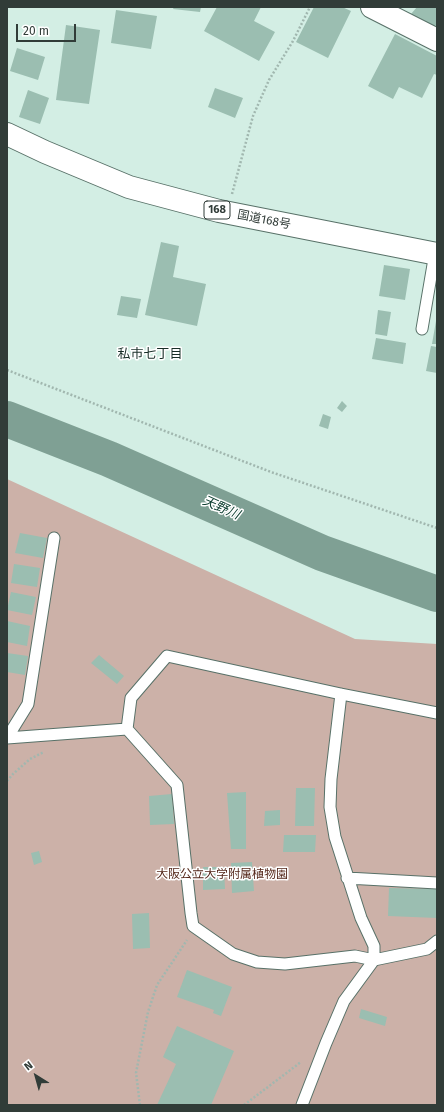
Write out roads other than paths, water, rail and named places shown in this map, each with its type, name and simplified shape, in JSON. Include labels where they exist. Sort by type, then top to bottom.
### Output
[{"type":"main road","points":[[372,7],[437,40]]},
{"type":"main road","name":"国道168号","points":[[7,134],[45,152],[128,187],[227,212],[436,253]]},
{"type":"lane","points":[[422,330],[436,253]]},
{"type":"lane","points":[[7,738],[28,704],[54,538]]},
{"type":"lane","points":[[437,713],[167,656],[130,698],[127,729],[177,785],[193,926],[234,954],[257,962],[285,964],[355,956],[374,960],[427,949],[437,941]]},
{"type":"lane","points":[[302,1105],[344,1001],[374,960],[374,946],[361,918],[334,838],[330,807],[331,779],[342,694]]},
{"type":"lane","points":[[7,738],[127,729]]},
{"type":"lane","points":[[347,878],[437,884]]},
{"type":"waterway","name":"天野川","points":[[7,419],[109,459],[322,553],[437,594]]},
{"type":"district","name":"私市七丁目","points":[[150,354]]},
{"type":"park label","name":"大阪公立大学附属植物園","points":[[222,875]]}]
